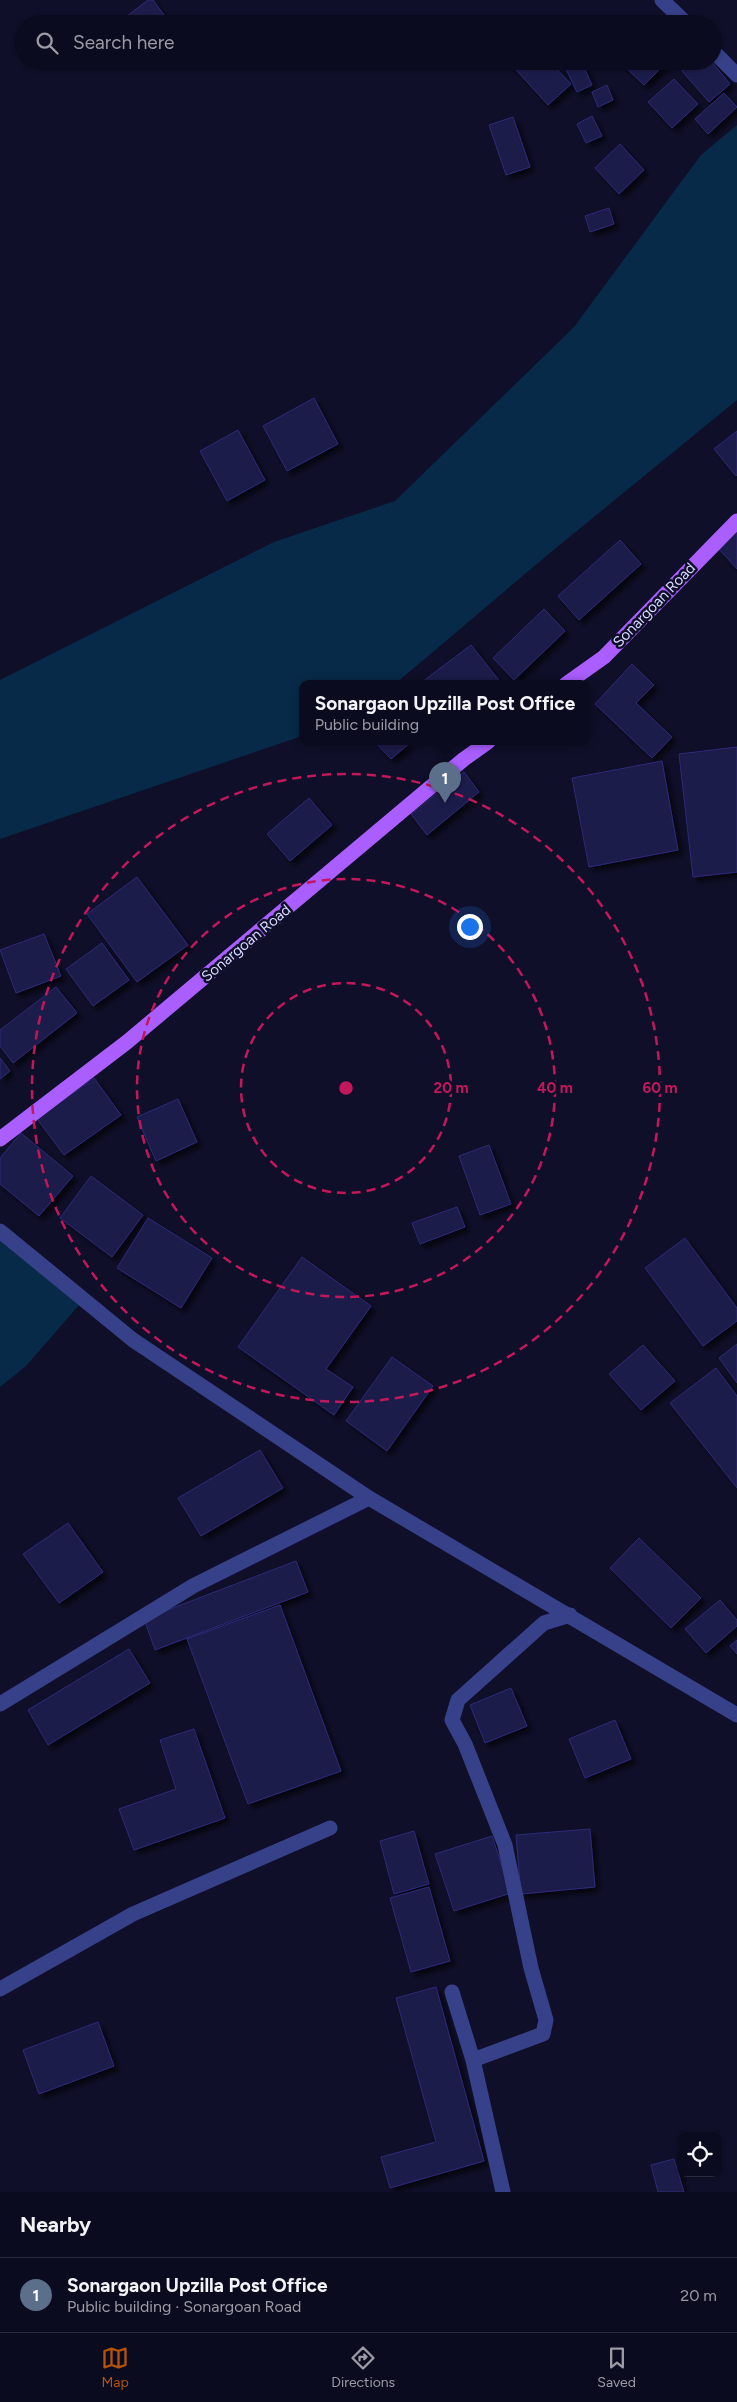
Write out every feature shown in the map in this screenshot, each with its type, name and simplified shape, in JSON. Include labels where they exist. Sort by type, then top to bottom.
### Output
[{"type":"main road","name":"Sonargoan Road","points":[[572,680],[604,657],[737,521]]},
{"type":"main road","name":"Sonargoan Road","points":[[0,1139],[128,1042],[464,759],[484,745]]},
{"type":"street","points":[[662,0],[678,15]]},
{"type":"street","points":[[722,60],[737,75]]},
{"type":"street","points":[[0,1231],[133,1340],[370,1498],[737,1715]]},
{"type":"street","points":[[0,1704],[193,1586],[370,1498]]},
{"type":"street","points":[[473,2060],[543,2034],[546,2020],[531,1968],[505,1845],[465,1744],[452,1720],[458,1700],[544,1623],[570,1615]]},
{"type":"street","points":[[0,1989],[133,1914],[330,1828]]},
{"type":"street","points":[[452,1992],[473,2060],[503,2192]]},
{"type":"water","points":[[737,125],[737,400],[545,557],[400,680],[299,680],[299,737],[0,839],[0,680],[274,542],[395,501],[574,327],[701,155]]},
{"type":"water","points":[[0,1238],[80,1304],[26,1366],[0,1387]]},
{"type":"building","points":[[148,0],[153,0],[164,15],[128,15]]},
{"type":"building","points":[[516,70],[558,70],[571,84],[548,105]]},
{"type":"building","points":[[566,70],[585,70],[592,85],[577,92]]},
{"type":"building","points":[[628,70],[659,70],[644,85]]},
{"type":"building","points":[[718,70],[730,84],[709,102],[682,71]]},
{"type":"building","points":[[674,79],[698,104],[672,128],[648,102]]},
{"type":"building","points":[[607,85],[613,100],[598,107],[592,92]]},
{"type":"building","points":[[724,93],[737,107],[708,134],[695,119]]},
{"type":"building","points":[[592,116],[602,136],[586,143],[577,124]]},
{"type":"building","points":[[513,117],[530,167],[506,175],[489,125]]},
{"type":"building","points":[[620,144],[644,170],[619,194],[595,168]]},
{"type":"building","points":[[609,208],[614,224],[590,232],[585,216]]},
{"type":"building","points":[[314,398],[338,444],[287,471],[263,426]]},
{"type":"building","points":[[238,430],[265,480],[227,501],[200,451]]},
{"type":"building","points":[[737,431],[737,475],[736,476],[714,449]]},
{"type":"building","points":[[737,531],[737,569],[718,548]]},
{"type":"building","points":[[620,540],[641,564],[579,620],[558,596]]},
{"type":"building","points":[[544,609],[565,631],[514,680],[493,658]]},
{"type":"building","points":[[471,645],[499,680],[425,680]]},
{"type":"building","points":[[632,664],[654,685],[636,703],[672,737],[652,758],[595,704]]},
{"type":"building","points":[[378,745],[407,745],[391,759]]},
{"type":"building","points":[[737,747],[737,872],[693,877],[679,754]]},
{"type":"building","points":[[662,761],[678,850],[589,867],[572,778]]},
{"type":"building","points":[[464,772],[479,792],[427,835],[411,814]]},
{"type":"building","points":[[309,798],[332,825],[290,861],[267,834]]},
{"type":"building","points":[[137,877],[188,945],[137,982],[87,914]]},
{"type":"building","points":[[44,934],[61,976],[16,993],[0,950]]},
{"type":"building","points":[[102,943],[129,980],[93,1006],[66,969]]},
{"type":"building","points":[[56,987],[77,1013],[13,1063],[0,1046],[0,1030]]},
{"type":"building","points":[[0,1058],[10,1071],[0,1079]]},
{"type":"building","points":[[94,1078],[121,1115],[64,1155],[37,1119]]},
{"type":"building","points":[[178,1099],[197,1142],[156,1161],[137,1117]]},
{"type":"building","points":[[21,1133],[73,1176],[39,1216],[0,1184],[0,1158]]},
{"type":"building","points":[[489,1145],[511,1204],[480,1215],[459,1156]]},
{"type":"building","points":[[91,1176],[143,1215],[112,1257],[60,1218]]},
{"type":"building","points":[[457,1207],[465,1227],[420,1244],[412,1223]]},
{"type":"building","points":[[148,1218],[212,1258],[181,1308],[117,1268]]},
{"type":"building","points":[[685,1238],[737,1308],[737,1321],[703,1346],[645,1268]]},
{"type":"building","points":[[302,1257],[371,1306],[326,1369],[353,1387],[334,1415],[238,1347]]},
{"type":"building","points":[[737,1344],[737,1383],[719,1358]]},
{"type":"building","points":[[643,1345],[675,1381],[641,1410],[609,1374]]},
{"type":"building","points":[[392,1357],[433,1386],[387,1451],[346,1421]]},
{"type":"building","points":[[716,1368],[737,1396],[737,1488],[670,1403]]},
{"type":"building","points":[[260,1450],[283,1488],[201,1536],[178,1498]]},
{"type":"building","points":[[68,1523],[103,1572],[59,1603],[23,1554]]},
{"type":"building","points":[[639,1538],[701,1598],[671,1628],[610,1568]]},
{"type":"building","points":[[296,1561],[308,1592],[155,1650],[144,1619]]},
{"type":"building","points":[[720,1600],[737,1620],[737,1626],[706,1653],[685,1629]]},
{"type":"building","points":[[280,1605],[341,1771],[248,1804],[187,1639]]},
{"type":"building","points":[[737,1640],[737,1654],[730,1646]]},
{"type":"building","points":[[129,1649],[150,1683],[48,1745],[28,1710]]},
{"type":"building","points":[[511,1688],[527,1726],[485,1743],[470,1705]]},
{"type":"building","points":[[615,1720],[631,1759],[585,1778],[569,1739]]},
{"type":"building","points":[[194,1729],[225,1818],[134,1850],[119,1809],[176,1789],[160,1740]]},
{"type":"building","points":[[590,1829],[595,1887],[521,1894],[516,1835]]},
{"type":"building","points":[[414,1831],[429,1884],[394,1894],[380,1841]]},
{"type":"building","points":[[492,1836],[511,1893],[454,1911],[435,1854]]},
{"type":"building","points":[[429,1887],[450,1961],[411,1972],[390,1898]]},
{"type":"building","points":[[436,1987],[484,2161],[390,2188],[381,2157],[436,2142],[396,1998]]},
{"type":"building","points":[[98,2022],[114,2066],[39,2094],[23,2050]]},
{"type":"building","points":[[674,2159],[677,2177],[679,2177],[684,2192],[658,2192],[651,2165]]},
{"type":"place","name":"Sonargaon Upzilla Post Office","points":[[445,803]]}]
